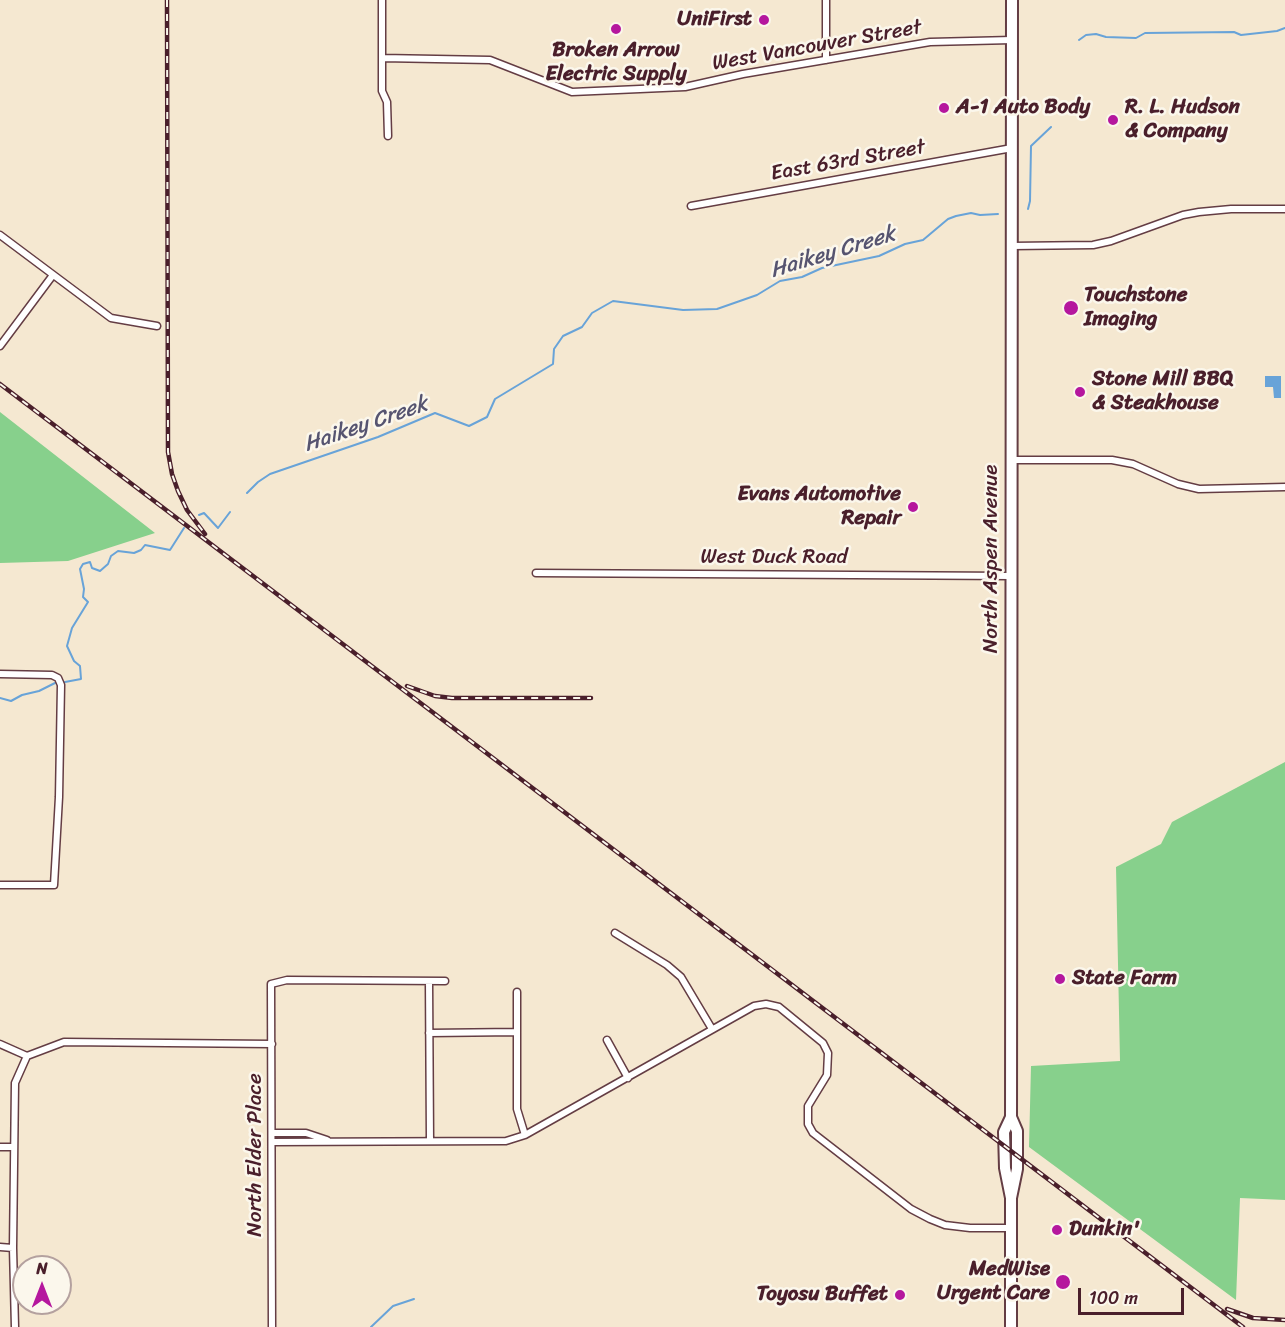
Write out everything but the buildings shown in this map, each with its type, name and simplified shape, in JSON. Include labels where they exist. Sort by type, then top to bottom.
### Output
[{"type":"main road","name":"North Aspen Avenue","points":[[1011,1327],[1011,1198],[1017,1169],[1017,1131],[1011,1117],[1012,0]]},
{"type":"street","points":[[382,0],[382,91],[387,102],[388,136]]},
{"type":"street","points":[[825,0],[826,60]]},
{"type":"street","name":"West Vancouver Street","points":[[382,58],[490,60],[572,93],[685,87],[930,42],[1012,40]]},
{"type":"street","name":"East 63rd Street","points":[[691,206],[1012,148]]},
{"type":"street","points":[[1012,246],[1093,245],[1199,212],[1231,209],[1285,209]]},
{"type":"street","points":[[0,235],[111,318],[157,326]]},
{"type":"street","points":[[0,346],[53,275]]},
{"type":"street","points":[[1012,460],[1112,460],[1133,464],[1178,484],[1199,489],[1285,487]]},
{"type":"street","name":"West Duck Road","points":[[536,573],[1012,576]]},
{"type":"street","points":[[0,674],[45,674],[58,678],[61,686],[60,769],[54,885],[0,885]]},
{"type":"street","points":[[615,933],[667,965],[681,977],[712,1029]]},
{"type":"street","name":"North Elder Place","points":[[272,1327],[271,984],[287,980],[429,981]]},
{"type":"street","points":[[430,1141],[429,981],[445,981]]},
{"type":"street","points":[[517,992],[517,1109],[525,1135]]},
{"type":"street","points":[[272,1142],[506,1141],[525,1135],[754,1006],[766,1005],[779,1007],[823,1043],[828,1053],[827,1074],[808,1106],[808,1124],[813,1133],[911,1209],[930,1220],[945,1225],[970,1228],[1011,1228]]},
{"type":"street","points":[[429,1033],[517,1032]]},
{"type":"street","points":[[607,1040],[628,1078]]},
{"type":"street","points":[[0,1044],[27,1056],[64,1042],[272,1044]]},
{"type":"street","points":[[15,1327],[13,1248],[15,1083],[27,1056]]},
{"type":"street","points":[[272,1133],[306,1133],[327,1141]]},
{"type":"street","points":[[0,1147],[14,1147]]},
{"type":"street","points":[[0,1247],[13,1248]]},
{"type":"green space","points":[[0,412],[155,533],[68,561],[0,563]]},
{"type":"green space","points":[[1285,762],[1285,1200],[1240,1198],[1236,1300],[1029,1147],[1031,1066],[1120,1061],[1116,867],[1161,844],[1172,822]]},
{"type":"water","points":[[1265,376],[1281,376],[1281,398],[1274,398],[1273,387],[1265,387]]},
{"type":"waterway","name":"Haikey Creek","points":[[1079,40],[1086,35],[1096,34],[1106,37],[1136,38],[1145,33],[1234,32],[1241,35],[1285,28]]},
{"type":"waterway","name":"Haikey Creek","points":[[1028,209],[1031,146],[1051,127]]},
{"type":"waterway","name":"Haikey Creek","points":[[247,493],[270,474],[378,437],[435,413],[469,426],[487,417],[495,399],[553,364],[554,349],[563,336],[582,327],[592,313],[613,301],[683,310],[717,309],[757,295],[780,281],[802,277],[822,268],[879,256],[905,244],[923,240],[948,219],[956,216],[971,213],[998,214]]},
{"type":"waterway","name":"Haikey Creek","points":[[199,515],[204,513],[218,528],[230,512]]},
{"type":"waterway","name":"Haikey Creek","points":[[65,682],[81,679],[80,666],[74,661],[67,646],[72,628],[88,602],[83,597],[84,589],[80,569],[83,564],[90,562],[92,568],[100,571],[108,564],[111,556],[118,551],[134,553],[145,545],[170,550],[184,528]]},
{"type":"waterway","points":[[0,698],[11,701],[55,683]]},
{"type":"waterway","points":[[371,1327],[393,1306],[414,1299]]},
{"type":"railway","points":[[167,0],[168,452],[178,491],[187,510],[205,534]]},
{"type":"railway","points":[[0,384],[1243,1327]]},
{"type":"railway","points":[[407,686],[435,696],[452,698],[591,698]]},
{"type":"railway","points":[[1227,1309],[1253,1318],[1285,1320]]},
{"type":"place","name":"UniFirst","points":[[764,20]]},
{"type":"place","name":"Broken Arrow Electric Supply","points":[[616,29]]},
{"type":"place","name":"A-1 Auto Body","points":[[944,108]]},
{"type":"place","name":"R. L. Hudson & Company","points":[[1113,120]]},
{"type":"place","name":"Touchstone Imaging","points":[[1071,308]]},
{"type":"place","name":"Stone Mill BBQ & Steakhouse","points":[[1080,392]]},
{"type":"place","name":"Evans Automotive Repair","points":[[913,507]]},
{"type":"place","name":"State Farm","points":[[1060,979]]},
{"type":"place","name":"Dunkin'","points":[[1057,1230]]},
{"type":"place","name":"MedWise Urgent Care","points":[[1063,1282]]},
{"type":"place","name":"Toyosu Buffet","points":[[900,1295]]}]
